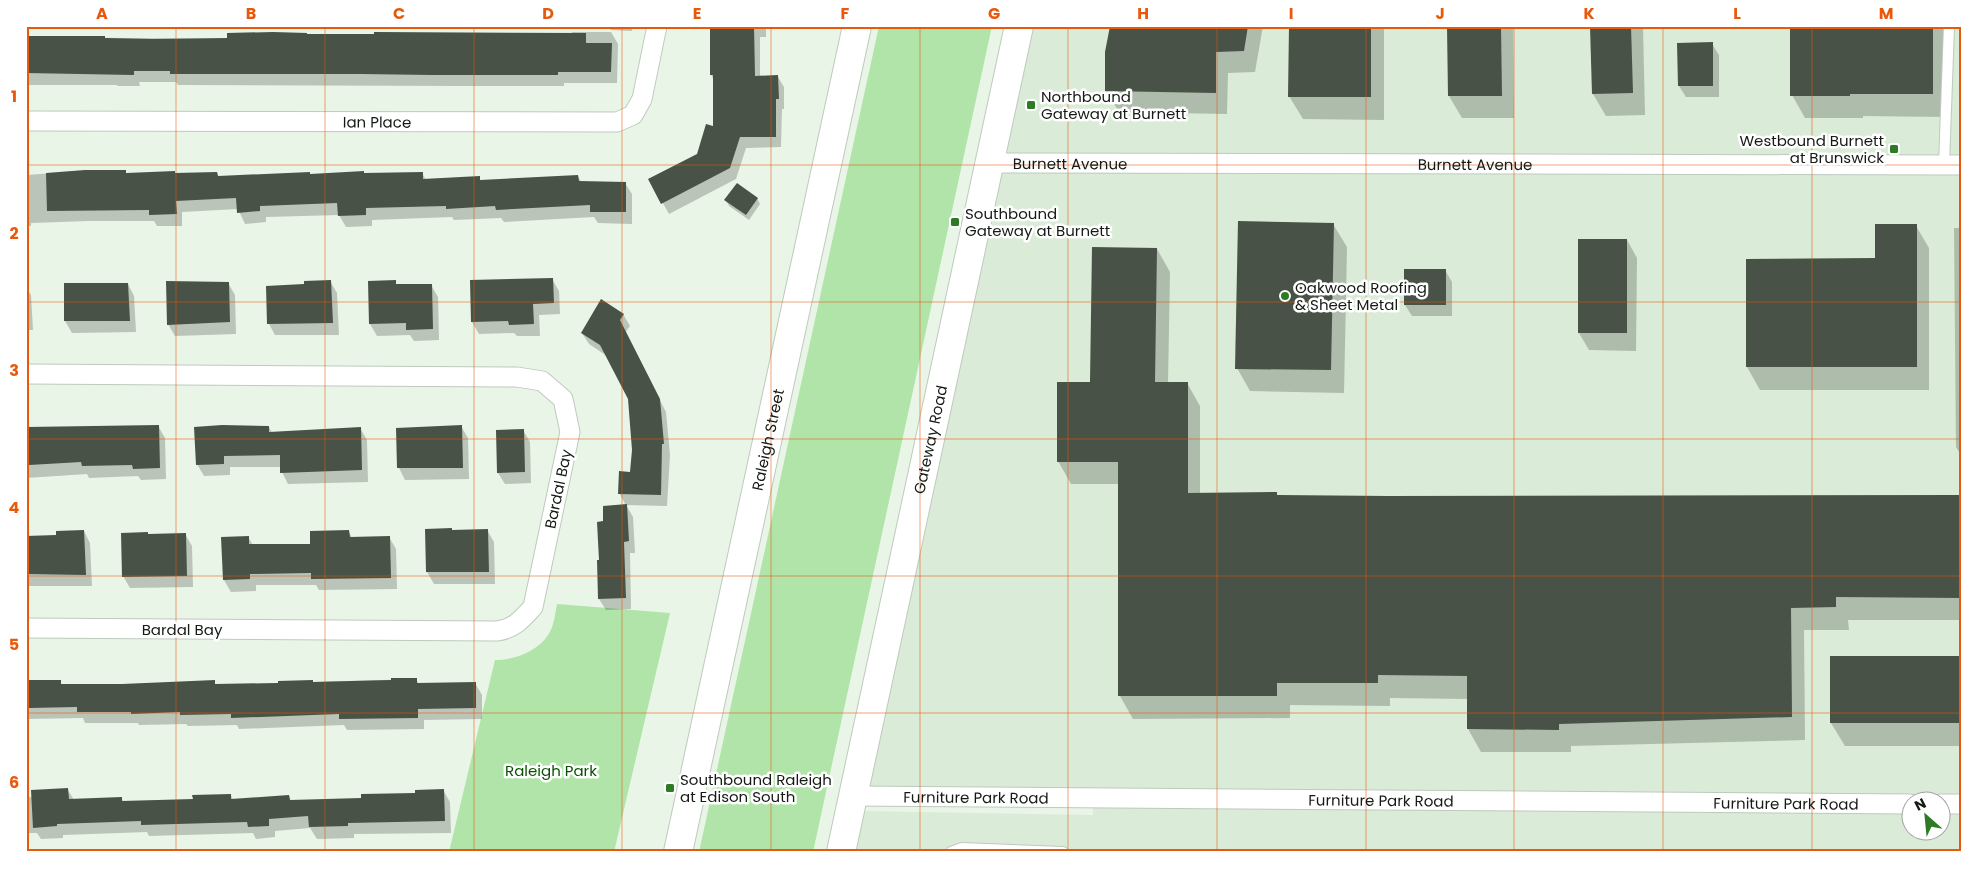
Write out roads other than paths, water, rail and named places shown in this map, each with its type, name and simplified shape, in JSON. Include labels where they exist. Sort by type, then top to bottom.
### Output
[{"type":"main road","name":"Raleigh Street","points":[[678,852],[857,26]]},
{"type":"main road","name":"Gateway Road","points":[[841,852],[1019,26]]},
{"type":"street","name":"Ian Place","points":[[26,121],[616,122],[633,115],[642,99],[657,26]]},
{"type":"street","name":"Burnett Avenue","points":[[989,163],[1953,165]]},
{"type":"street","name":"Bardal Bay","points":[[26,374],[517,377],[542,381],[563,399],[570,432],[533,607],[519,622],[508,630],[26,628]]},
{"type":"street","name":"Furniture Park Road","points":[[852,796],[1900,804]]},
{"type":"lane","points":[[1949,26],[1953,165]]},
{"type":"lane","points":[[951,852],[962,848],[1063,852]]},
{"type":"place","name":"Northbound Gateway at Burnett","points":[[1031,105]]},
{"type":"place","name":"Westbound Burnett at Brunswick","points":[[1894,149]]},
{"type":"place","name":"Southbound Gateway at Burnett","points":[[955,222]]},
{"type":"place","name":"Oakwood Roofing & Sheet Metal","points":[[1285,296]]},
{"type":"place","name":"Southbound Raleigh at Edison South","points":[[670,788]]},
{"type":"park label","name":"Raleigh Park","points":[[551,770]]}]
